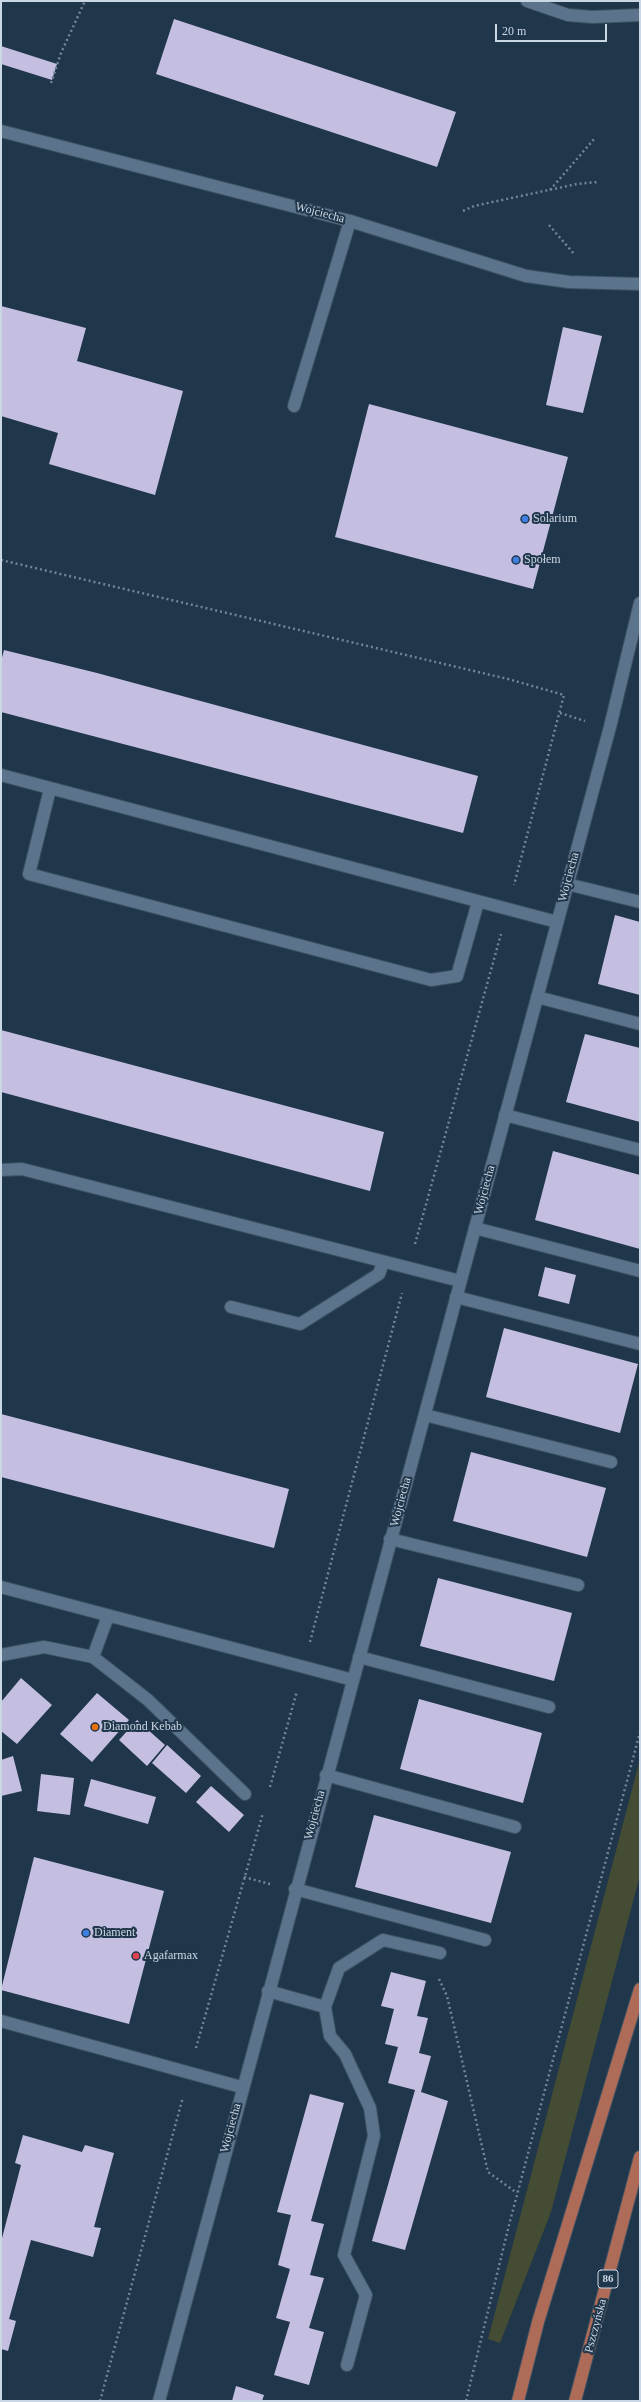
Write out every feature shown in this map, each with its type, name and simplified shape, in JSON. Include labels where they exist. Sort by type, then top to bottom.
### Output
[{"type":"main road","points":[[518,2401],[538,2322],[640,1989]]},
{"type":"main road","name":"Pszczyńska","points":[[575,2401],[640,2157]]},
{"type":"street","points":[[527,1],[568,15],[593,17],[640,15]]},
{"type":"street","name":"Wojciecha","points":[[1,130],[350,221],[526,276],[569,282],[640,284]]},
{"type":"street","points":[[294,406],[350,221]]},
{"type":"street","name":"Wojciecha","points":[[158,2401],[295,1889],[425,1415],[610,727],[640,603]]},
{"type":"street","points":[[1,775],[557,922]]},
{"type":"street","points":[[50,789],[29,874],[431,980],[457,976],[478,902]]},
{"type":"street","points":[[567,884],[640,902]]},
{"type":"street","points":[[537,997],[640,1024]]},
{"type":"street","points":[[505,1115],[640,1150]]},
{"type":"street","points":[[1,1170],[22,1169],[460,1281]]},
{"type":"street","points":[[475,1228],[640,1271]]},
{"type":"street","points":[[231,1306],[300,1324],[379,1274],[382,1262]]},
{"type":"street","points":[[456,1297],[640,1344]]},
{"type":"street","points":[[425,1415],[611,1462]]},
{"type":"street","points":[[390,1539],[578,1585]]},
{"type":"street","points":[[1,1587],[353,1680]]},
{"type":"street","points":[[93,1657],[108,1616]]},
{"type":"street","points":[[1,1655],[44,1647],[93,1657],[148,1700],[245,1794]]},
{"type":"street","points":[[359,1657],[549,1707]]},
{"type":"street","points":[[326,1775],[515,1827]]},
{"type":"street","points":[[295,1889],[485,1940]]},
{"type":"street","points":[[347,2365],[366,2295],[344,2255],[374,2136],[370,2108],[345,2054],[330,2036],[325,2007],[339,1968],[383,1940],[440,1953]]},
{"type":"street","points":[[268,1991],[325,2007]]},
{"type":"street","points":[[1,2021],[242,2087]]},
{"type":"path","points":[[51,82],[61,53],[85,1]]},
{"type":"path","points":[[550,190],[595,138]]},
{"type":"path","points":[[463,211],[474,206],[550,190],[598,182]]},
{"type":"path","points":[[1,560],[508,679],[564,695],[508,909],[409,1268],[270,1789]]},
{"type":"path","points":[[560,713],[592,723]]},
{"type":"path","points":[[466,2401],[517,2193],[640,1732]]},
{"type":"path","points":[[100,2401],[189,2073],[263,1812]]},
{"type":"path","points":[[244,1877],[272,1884]]},
{"type":"path","points":[[438,1977],[447,1996],[488,2172],[517,2193]]},
{"type":"green space","points":[[640,1759],[640,1875],[551,2212],[500,2343],[488,2339]]},
{"type":"building","points":[[174,19],[456,112],[437,167],[156,74]]},
{"type":"building","points":[[1,46],[57,64],[52,80],[1,64]]},
{"type":"building","points":[[1,306],[86,328],[77,361],[183,391],[155,495],[49,464],[58,433],[1,416]]},
{"type":"building","points":[[563,327],[602,336],[583,413],[546,405]]},
{"type":"building","points":[[369,404],[568,457],[533,589],[335,537]]},
{"type":"building","points":[[4,650],[97,673],[478,776],[463,833],[1,712],[1,661]]},
{"type":"building","points":[[615,915],[640,922],[640,995],[598,984]]},
{"type":"building","points":[[1,1030],[384,1132],[370,1191],[1,1092]]},
{"type":"building","points":[[585,1034],[640,1048],[640,1122],[566,1102]]},
{"type":"building","points":[[553,1151],[640,1175],[640,1249],[535,1220]]},
{"type":"building","points":[[545,1267],[576,1275],[569,1304],[538,1296]]},
{"type":"building","points":[[504,1328],[638,1364],[620,1433],[486,1397]]},
{"type":"building","points":[[1,1414],[289,1489],[274,1548],[1,1477]]},
{"type":"building","points":[[471,1452],[606,1488],[587,1557],[453,1521]]},
{"type":"building","points":[[438,1578],[572,1613],[554,1681],[420,1646]]},
{"type":"building","points":[[21,1678],[52,1705],[17,1744],[1,1731],[1,1702]]},
{"type":"building","name":"Diamond Kebab","points":[[97,1693],[129,1720],[92,1762],[60,1734]]},
{"type":"building","points":[[419,1699],[542,1733],[523,1803],[400,1769]]},
{"type":"building","points":[[137,1720],[165,1745],[147,1766],[119,1740]]},
{"type":"building","points":[[167,1745],[201,1776],[186,1793],[152,1763]]},
{"type":"building","points":[[13,1756],[22,1791],[1,1796],[1,1760]]},
{"type":"building","points":[[41,1774],[74,1778],[70,1815],[37,1811]]},
{"type":"building","points":[[91,1779],[156,1797],[148,1824],[84,1806]]},
{"type":"building","points":[[211,1786],[244,1815],[229,1832],[196,1802]]},
{"type":"building","points":[[374,1815],[511,1852],[491,1923],[355,1887]]},
{"type":"building","points":[[34,1857],[164,1891],[129,2024],[1,1990]]},
{"type":"building","points":[[391,1972],[426,1981],[417,2016],[428,2018],[419,2053],[431,2056],[421,2092],[448,2101],[405,2250],[372,2241],[415,2090],[388,2083],[398,2047],[385,2044],[394,2009],[381,2006]]},
{"type":"building","points":[[310,2094],[344,2103],[311,2221],[324,2224],[310,2275],[324,2278],[309,2328],[324,2332],[309,2385],[274,2375],[290,2322],[276,2318],[290,2269],[278,2265],[291,2215],[277,2212]]},
{"type":"building","points":[[23,2135],[82,2152],[85,2145],[114,2153],[94,2227],[101,2228],[93,2257],[31,2240],[9,2319],[16,2321],[8,2351],[1,2349],[1,2242],[21,2165],[15,2163]]},
{"type":"building","points":[[236,2386],[264,2395],[262,2401],[232,2401]]},
{"type":"place","name":"Solarium","points":[[525,519]]},
{"type":"place","name":"Społem","points":[[516,560]]},
{"type":"place","name":"Diamond Kebab","points":[[95,1727]]},
{"type":"place","name":"Diament","points":[[86,1933]]},
{"type":"place","name":"Agafarmax","points":[[136,1956]]}]
